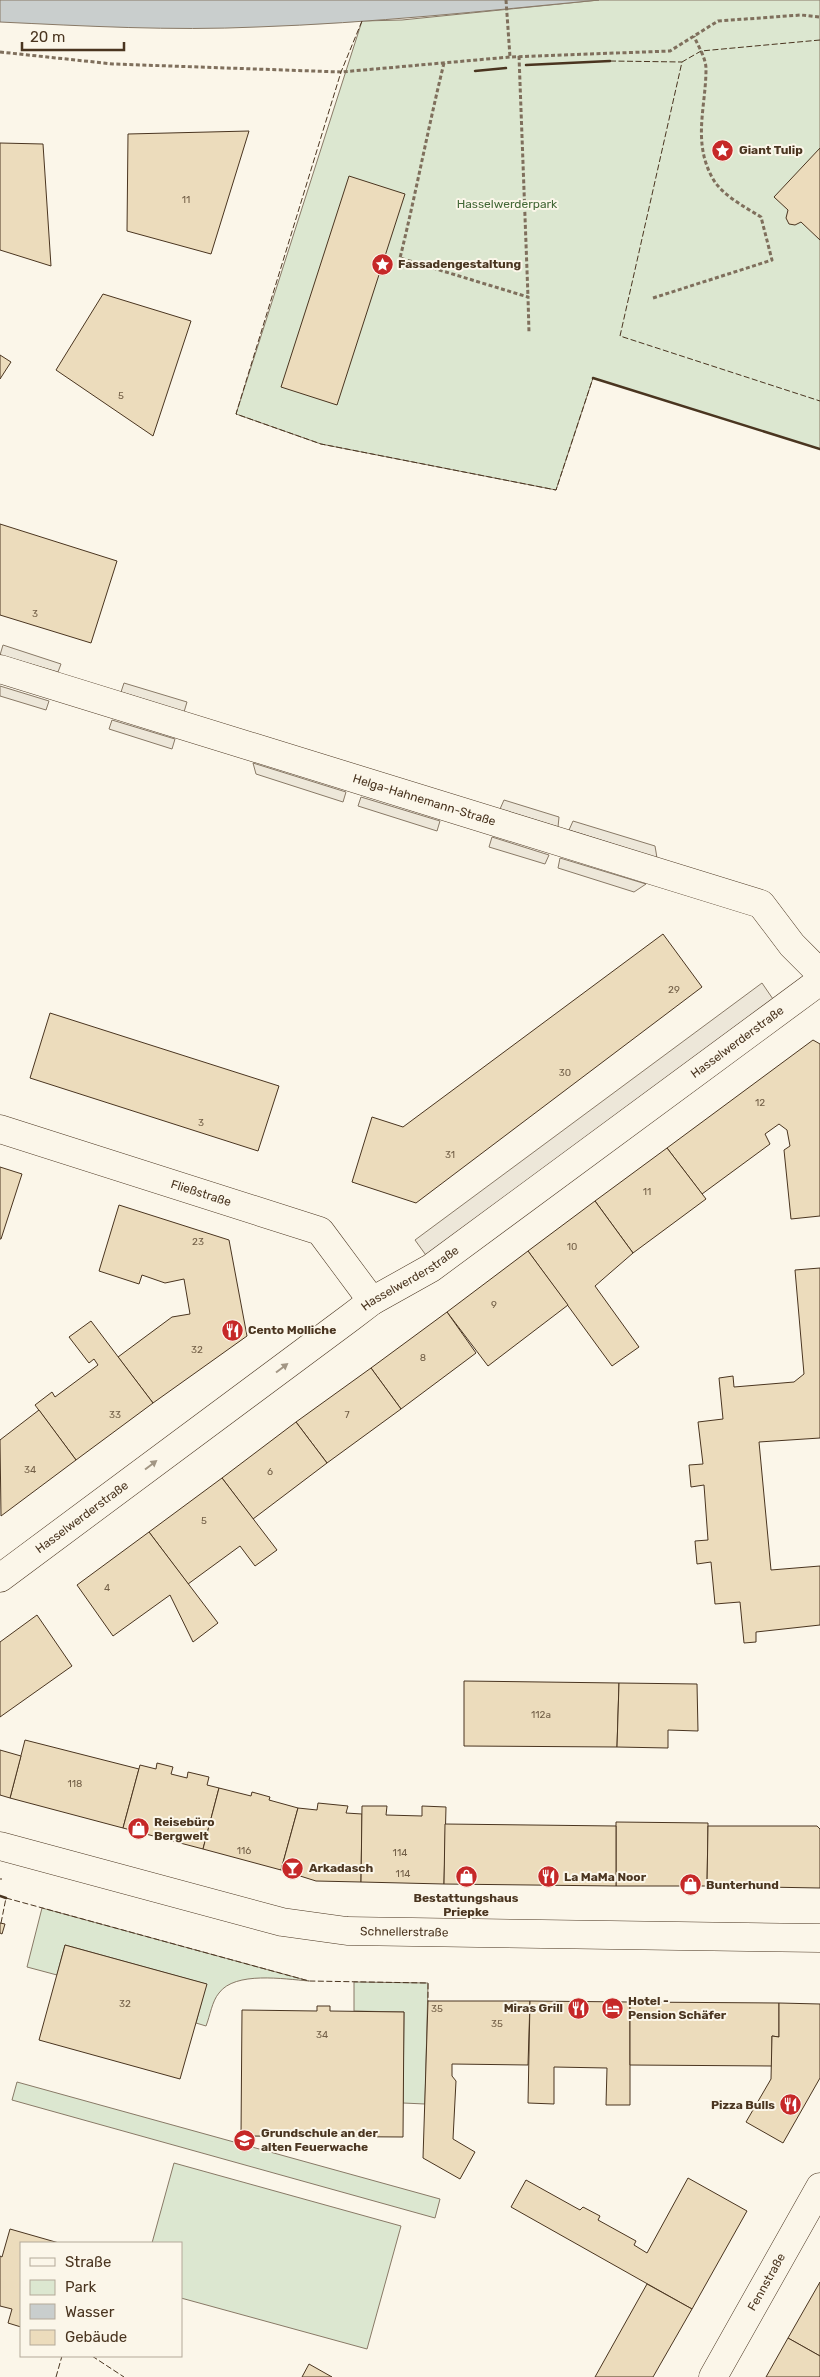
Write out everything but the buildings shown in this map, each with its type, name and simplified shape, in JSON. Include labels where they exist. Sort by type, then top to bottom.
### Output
[{"type":"street","name":"Helga-Hahnemann-Straße","points":[[0,669],[761,904],[792,944],[820,973]]},
{"type":"street","name":"Hasselwerderstraße","points":[[0,1578],[372,1302],[431,1268],[820,981]]},
{"type":"street","name":"Fließstraße","points":[[0,1129],[320,1231],[372,1302]]},
{"type":"street","name":"Schnellerstraße","points":[[0,1846],[282,1922],[347,1931],[820,1938]]},
{"type":"street","name":"Fennstraße","points":[[712,2377],[820,2187]]},
{"type":"path","points":[[506,0],[510,57]]},
{"type":"path","points":[[0,52],[113,64],[341,72],[519,56],[670,52],[718,21],[801,15],[820,17]]},
{"type":"path","points":[[652,298],[772,260],[761,217],[737,202],[714,180],[703,155],[700,116],[706,67],[694,36]]},
{"type":"path","points":[[519,56],[529,333]]},
{"type":"path","points":[[444,63],[427,132],[421,175],[400,258],[528,297]]},
{"type":"green space","name":"Hasselwerderpark","points":[[599,0],[820,0],[820,449],[593,378],[556,490],[321,444],[236,414],[362,21],[402,20]]},
{"type":"green space","points":[[42,1908],[309,1981],[261,1978],[248,1979],[226,1986],[219,1993],[213,2004],[206,2026],[196,2023],[206,1984],[65,1945],[57,1975],[27,1967]]},
{"type":"green space","points":[[354,1982],[428,1983],[425,2104],[403,2103],[404,2012],[354,2011]]},
{"type":"green space","points":[[17,2082],[440,2199],[435,2218],[12,2100]]},
{"type":"green space","points":[[174,2163],[401,2226],[367,2349],[182,2298],[182,2242],[152,2242]]},
{"type":"shaded area","points":[[3,645],[61,664],[58,672],[0,655]]},
{"type":"shaded area","points":[[124,683],[187,702],[184,712],[121,692]]},
{"type":"shaded area","points":[[0,686],[49,701],[46,710],[0,696]]},
{"type":"shaded area","points":[[112,720],[175,739],[172,749],[109,729]]},
{"type":"shaded area","points":[[253,763],[346,792],[343,802],[256,774]]},
{"type":"shaded area","points":[[361,797],[440,821],[437,831],[358,806]]},
{"type":"shaded area","points":[[504,800],[559,817],[558,827],[500,809]]},
{"type":"shaded area","points":[[573,821],[655,846],[657,858],[569,830]]},
{"type":"shaded area","points":[[492,837],[549,855],[545,864],[489,847]]},
{"type":"shaded area","points":[[560,858],[646,884],[634,892],[558,868]]},
{"type":"shaded area","points":[[762,983],[775,1002],[428,1258],[415,1240]]},
{"type":"water","points":[[0,0],[599,0],[342,23],[257,27],[128,28],[0,22]]},
{"type":"fence","points":[[362,21],[341,72],[236,414],[321,444],[556,490],[593,378]]},
{"type":"fence","points":[[820,40],[701,51],[682,62],[620,336],[820,401]]},
{"type":"fence","points":[[610,61],[682,62]]},
{"type":"fence","points":[[1,1923],[6,1898],[309,1981],[428,1983],[428,2001]]},
{"type":"fence","points":[[56,2377],[62,2357]]},
{"type":"fence","points":[[94,2357],[124,2377]]},
{"type":"wall","points":[[526,65],[610,61]]},
{"type":"wall","points":[[475,71],[506,68]]},
{"type":"wall","points":[[593,378],[820,449]]},
{"type":"wall","points":[[0,1896],[6,1898]]},
{"type":"place","name":"Giant Tulip","points":[[723,150]]},
{"type":"place","name":"Fassadengestaltung","points":[[382,264]]},
{"type":"place","name":"Cento Molliche","points":[[232,1330]]},
{"type":"place","name":"Reisebüro Bergwelt","points":[[138,1829]]},
{"type":"place","name":"Arkadasch","points":[[293,1868]]},
{"type":"place","name":"Bestattungshaus Priepke","points":[[466,1877]]},
{"type":"place","name":"La MaMa Noor","points":[[548,1877]]},
{"type":"place","name":"Bunterhund","points":[[690,1885]]},
{"type":"place","name":"Miras Grill","points":[[579,2008]]},
{"type":"place","name":"Hotel - Pension Schäfer","points":[[612,2008]]},
{"type":"place","name":"Pizza Bulls","points":[[791,2105]]},
{"type":"place","name":"Grundschule an der alten Feuerwache","points":[[245,2140]]}]
